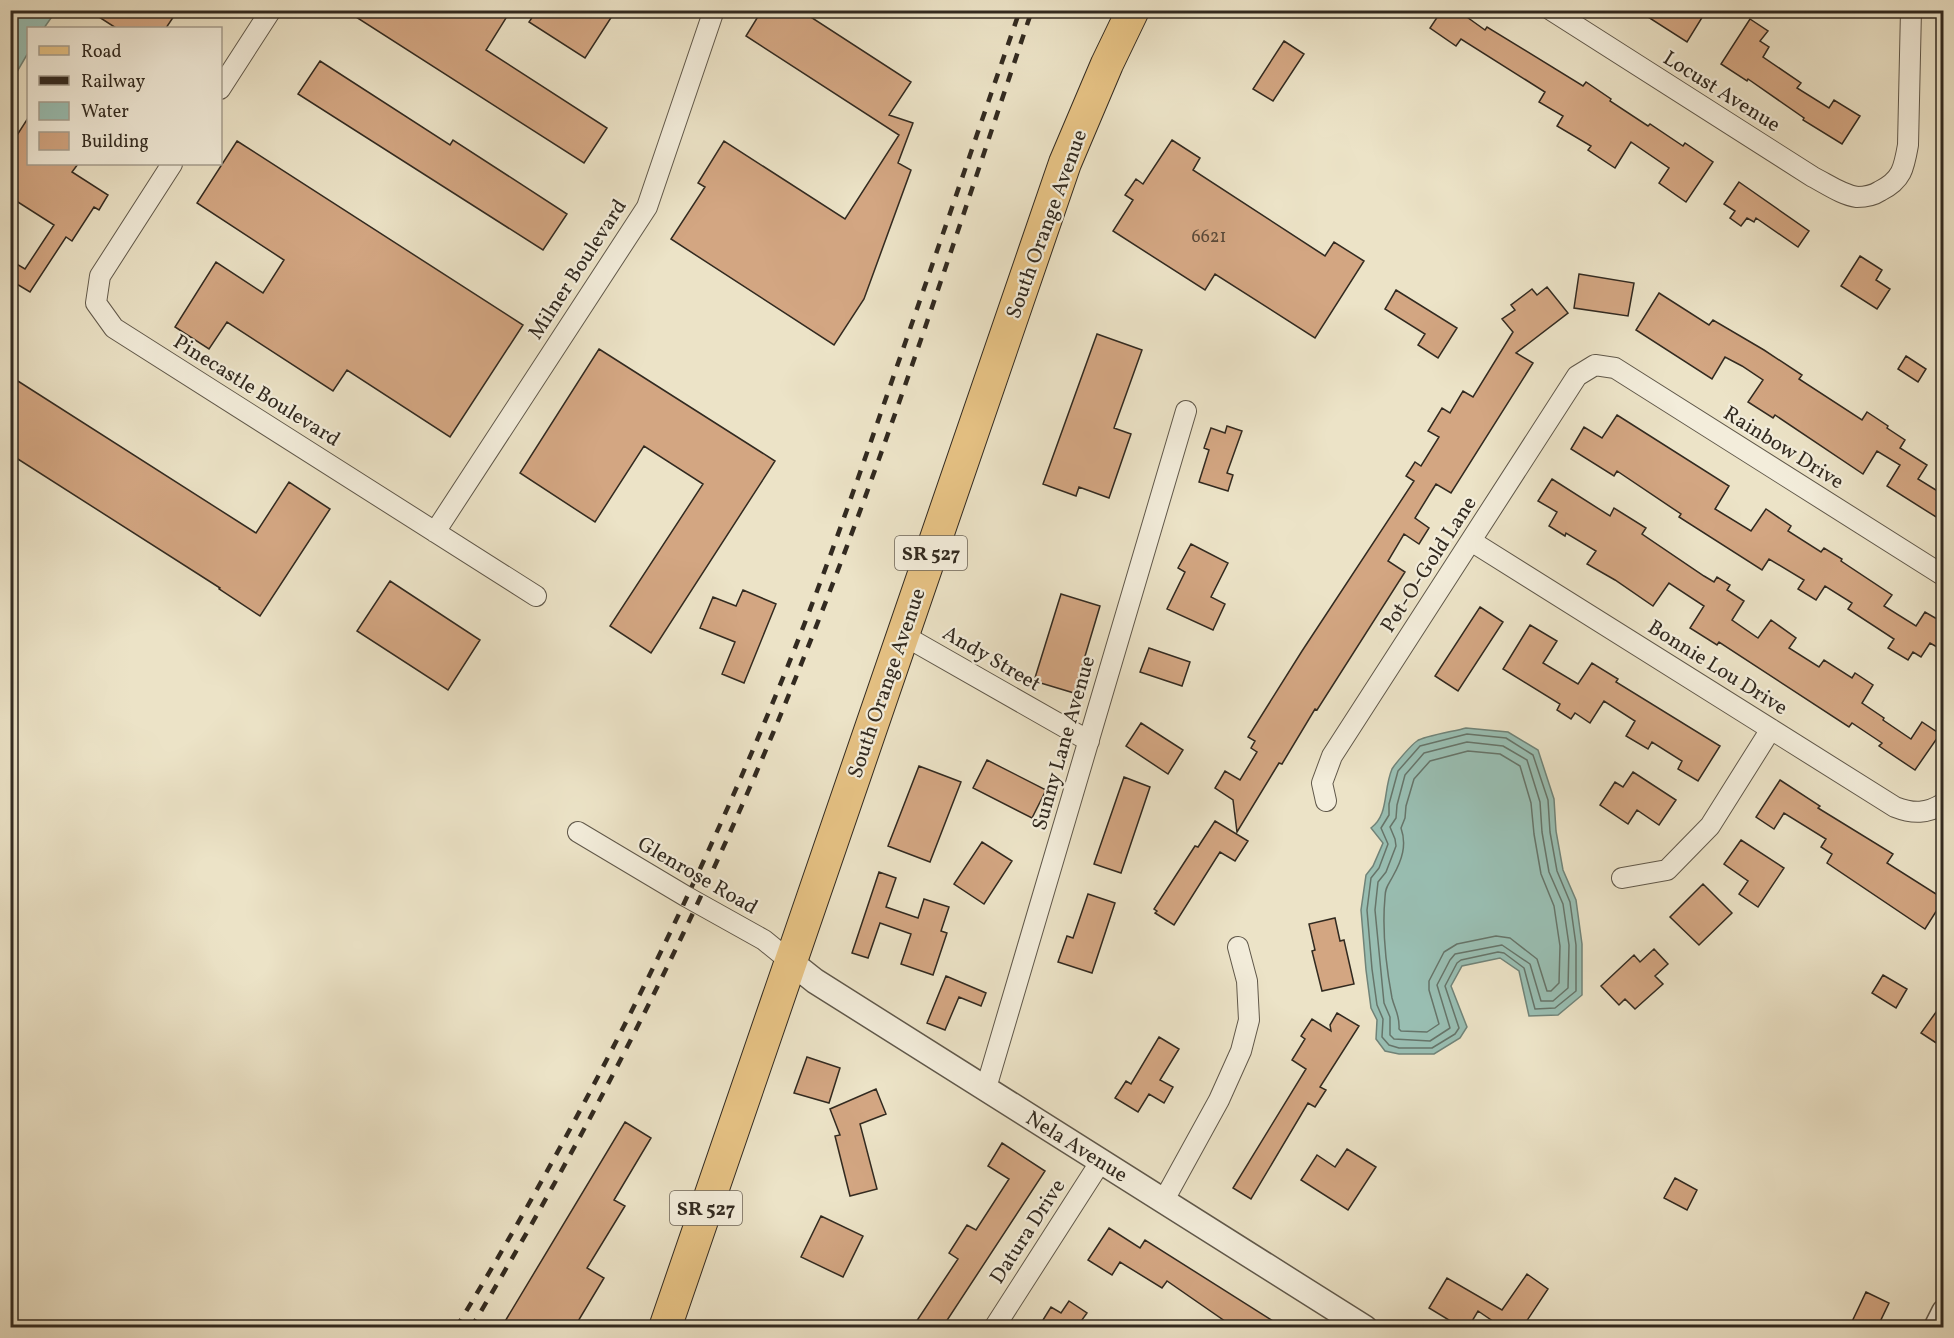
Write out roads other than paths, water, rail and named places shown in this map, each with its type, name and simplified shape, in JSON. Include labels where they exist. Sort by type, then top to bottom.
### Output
[{"type":"main road","name":"South Orange Avenue","points":[[665,1328],[1065,163],[1107,64],[1133,10]]},
{"type":"street","points":[[222,86],[271,10]]},
{"type":"street","name":"Milner Boulevard","points":[[435,532],[647,207],[714,10]]},
{"type":"street","name":"Locust Avenue","points":[[1551,10],[1814,177],[1858,197],[1874,194],[1897,180],[1905,166],[1908,145],[1911,10]]},
{"type":"street","name":"Pinecastle Boulevard","points":[[171,165],[100,276],[96,303],[114,328],[536,596]]},
{"type":"street","name":"Pot-O-Gold Lane","points":[[1326,801],[1322,783],[1332,756],[1577,376],[1595,365]]},
{"type":"street","name":"Rainbow Drive","points":[[1595,365],[1615,369],[1944,576]]},
{"type":"street","name":"Sunny Lane Avenue","points":[[986,1088],[1186,411]]},
{"type":"street","name":"Bonnie Lou Drive","points":[[1471,541],[1895,807],[1908,812],[1921,813],[1934,810],[1944,803]]},
{"type":"street","name":"Andy Street","points":[[903,635],[1089,741]]},
{"type":"street","points":[[1622,878],[1666,870],[1710,826],[1771,729]]},
{"type":"street","name":"Glenrose Road","points":[[578,832],[764,940],[791,962]]},
{"type":"street","points":[[1164,1200],[1219,1100],[1241,1051],[1249,1020],[1248,981],[1238,946]]},
{"type":"street","name":"Nela Avenue","points":[[791,962],[815,981],[1365,1328]]},
{"type":"street","name":"Datura Drive","points":[[994,1328],[1101,1161]]},
{"type":"street","points":[[1936,1328],[1944,1312]]},
{"type":"water","points":[[11,10],[56,11],[45,27],[27,27],[27,55],[11,82]]},
{"type":"water","points":[[1466,728],[1508,732],[1538,750],[1554,799],[1556,831],[1563,870],[1576,900],[1582,944],[1582,995],[1558,1015],[1529,1016],[1519,971],[1500,958],[1462,966],[1451,986],[1467,1027],[1460,1038],[1434,1054],[1399,1054],[1385,1051],[1376,1039],[1377,1020],[1371,1008],[1361,910],[1366,875],[1373,866],[1383,843],[1371,828],[1381,816],[1392,769],[1411,746],[1426,737]]},
{"type":"railway","points":[[456,1328],[502,1251],[588,1095],[669,935],[743,772],[794,651],[839,532],[1020,10]]},
{"type":"railway","points":[[471,1328],[519,1247],[609,1082],[692,915],[769,744],[865,497],[1032,10]]}]
